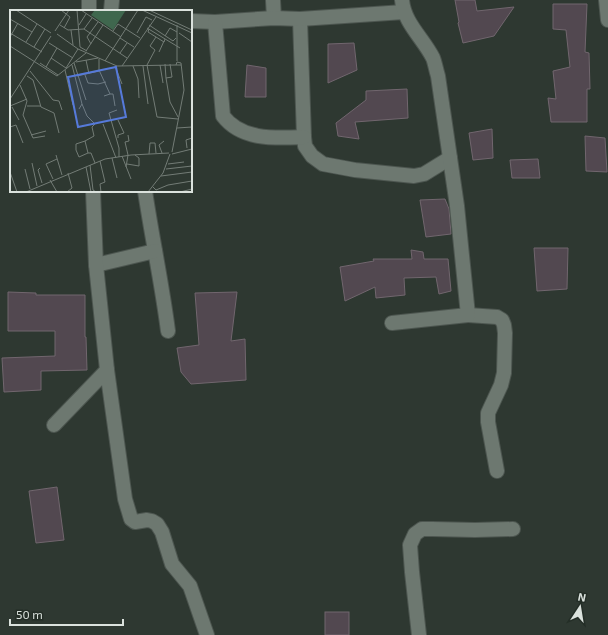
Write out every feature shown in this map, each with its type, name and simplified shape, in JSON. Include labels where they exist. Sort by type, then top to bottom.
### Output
[{"type":"street","points":[[273,0],[274,18]]},
{"type":"street","points":[[606,0],[608,20]]},
{"type":"street","points":[[192,21],[214,22],[274,18],[300,19],[403,6],[410,24],[433,58],[438,76],[458,213],[468,315]]},
{"type":"street","points":[[300,19],[304,137],[305,146],[312,156],[323,164],[355,170],[414,176],[424,174],[450,158]]},
{"type":"street","points":[[214,22],[223,116],[227,122],[250,135],[267,138],[304,137]]},
{"type":"street","points":[[93,192],[96,265],[107,370],[125,499],[131,519],[135,522],[147,520],[152,521],[157,524],[162,532],[172,564],[190,586],[207,635]]},
{"type":"street","points":[[145,192],[163,292],[168,331]]},
{"type":"street","points":[[96,265],[155,251]]},
{"type":"street","points":[[392,323],[468,315],[497,317],[502,320],[505,333],[504,373],[501,385],[488,413],[488,422],[497,471]]},
{"type":"street","points":[[54,425],[107,370]]},
{"type":"street","points":[[419,635],[410,544],[415,534],[422,529],[513,529]]},
{"type":"building","points":[[455,0],[475,0],[477,11],[514,7],[494,36],[463,43],[458,23]]},
{"type":"building","points":[[553,4],[587,4],[585,52],[589,53],[590,89],[587,89],[587,122],[551,122],[548,98],[556,99],[553,71],[570,67],[566,30],[553,29]]},
{"type":"building","points":[[354,43],[357,70],[328,83],[328,44]]},
{"type":"building","points":[[247,65],[266,68],[266,97],[245,97]]},
{"type":"building","points":[[407,89],[408,118],[355,122],[359,139],[338,136],[336,123],[366,100],[366,91]]},
{"type":"building","points":[[492,129],[493,158],[473,160],[469,133]]},
{"type":"building","points":[[585,136],[605,138],[607,172],[586,171]]},
{"type":"building","points":[[538,159],[540,178],[512,178],[510,160]]},
{"type":"building","points":[[445,199],[449,209],[451,234],[426,237],[420,200]]},
{"type":"building","points":[[534,248],[568,248],[567,289],[537,291]]},
{"type":"building","points":[[411,250],[423,252],[424,259],[448,259],[451,291],[439,294],[436,277],[404,278],[405,295],[376,298],[375,287],[345,301],[340,267],[374,261],[373,259],[412,259]]},
{"type":"building","points":[[8,292],[36,293],[36,295],[85,295],[87,370],[41,371],[41,390],[4,392],[2,358],[55,356],[55,331],[8,331]]},
{"type":"building","points":[[237,292],[231,341],[245,339],[246,380],[191,384],[181,372],[177,348],[199,345],[195,293]]},
{"type":"building","points":[[57,487],[64,540],[36,543],[29,491]]},
{"type":"building","points":[[325,612],[349,612],[349,635],[325,635]]}]
